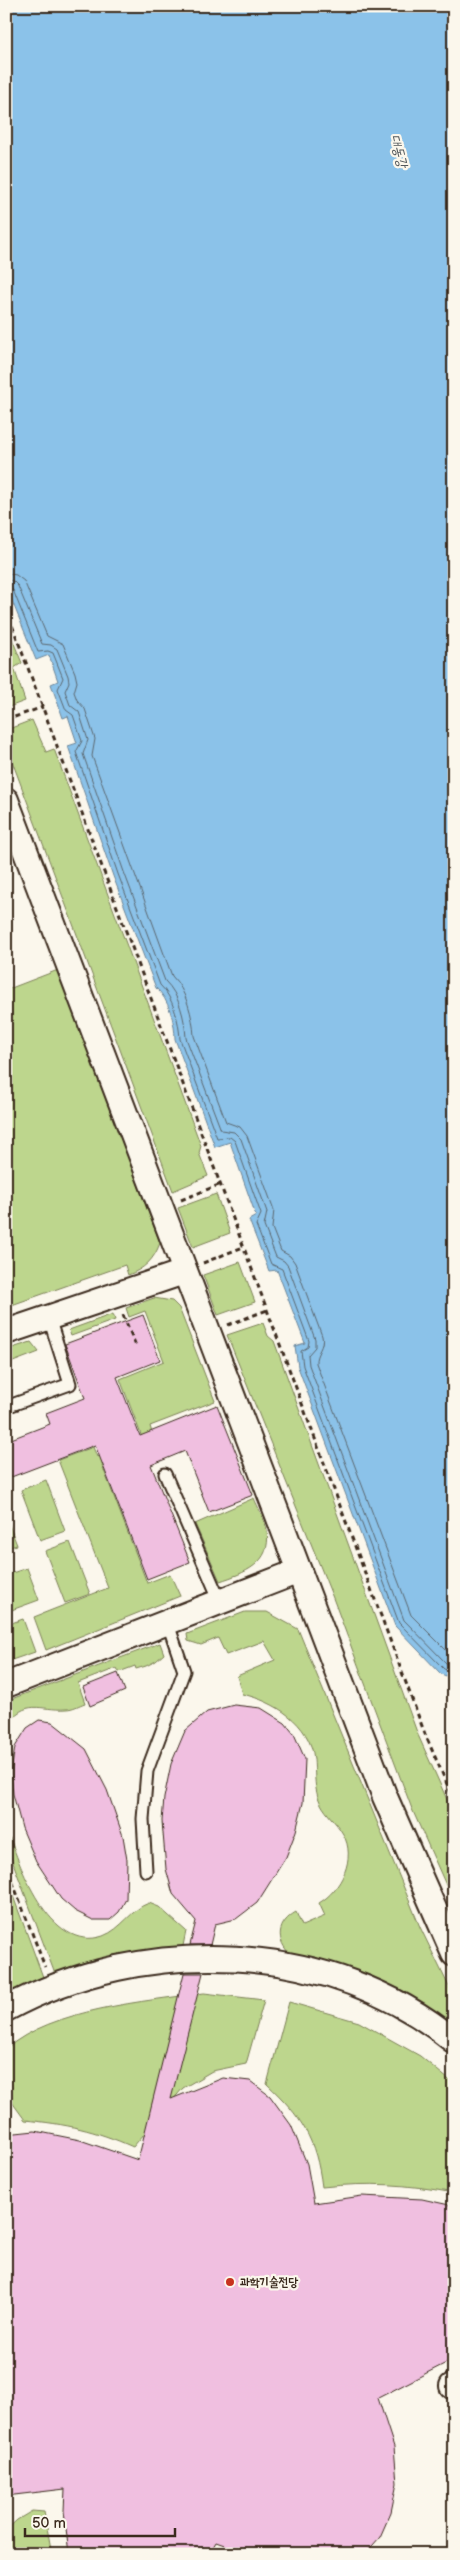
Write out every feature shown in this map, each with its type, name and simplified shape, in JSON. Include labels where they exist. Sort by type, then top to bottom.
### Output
[{"type":"street","points":[[6,800],[193,1268],[299,1571],[385,1797],[454,1954]]},
{"type":"street","points":[[6,1332],[193,1268]]},
{"type":"street","points":[[6,1685],[299,1571]]},
{"type":"street","points":[[6,2009],[52,1988],[110,1969],[182,1958],[214,1956],[281,1965],[326,1974],[385,1997],[416,2014],[454,2041]]},
{"type":"lane","points":[[6,1407],[70,1384],[49,1318]]},
{"type":"lane","points":[[165,1474],[220,1601]]},
{"type":"lane","points":[[146,1871],[143,1819],[147,1771],[184,1671],[167,1621]]},
{"type":"path","points":[[6,609],[425,1734],[454,1800]]},
{"type":"path","points":[[6,720],[43,707]]},
{"type":"path","points":[[179,1201],[221,1184]]},
{"type":"path","points":[[193,1268],[243,1248]]},
{"type":"path","points":[[225,1326],[267,1310]]},
{"type":"path","points":[[122,1313],[136,1346]]},
{"type":"path","points":[[6,1865],[52,1988]]},
{"type":"green space","points":[[6,624],[22,663],[14,668],[25,701],[6,708]]},
{"type":"green space","points":[[32,720],[46,752],[54,749],[201,1146],[199,1153],[208,1176],[173,1191],[6,745],[6,730]]},
{"type":"green space","points":[[58,970],[160,1243],[148,1263],[128,1275],[125,1265],[6,1307],[6,990]]},
{"type":"green space","points":[[216,1194],[230,1233],[193,1247],[178,1208]]},
{"type":"green space","points":[[240,1262],[255,1302],[218,1315],[203,1275]]},
{"type":"green space","points":[[154,1298],[172,1301],[179,1308],[215,1401],[150,1426],[155,1443],[102,1465],[147,1583],[170,1574],[180,1596],[46,1650],[34,1617],[108,1588],[58,1460],[93,1447],[97,1457],[143,1440],[120,1379],[164,1361],[145,1311],[129,1317],[126,1308]]},
{"type":"green space","points":[[113,1314],[115,1320],[71,1336],[69,1330]]},
{"type":"green space","points":[[263,1323],[268,1336],[274,1341],[418,1735],[454,1815],[454,1903],[412,1809],[333,1598],[227,1335]]},
{"type":"green space","points":[[31,1342],[39,1352],[13,1362],[10,1356],[6,1358],[6,1350]]},
{"type":"green space","points":[[46,1480],[65,1531],[40,1540],[21,1490]]},
{"type":"green space","points":[[254,1498],[264,1519],[267,1531],[265,1552],[261,1559],[247,1570],[220,1581],[195,1524]]},
{"type":"green space","points":[[6,1517],[17,1545],[6,1548]]},
{"type":"green space","points":[[70,1542],[90,1594],[65,1603],[45,1551]]},
{"type":"green space","points":[[27,1568],[39,1600],[6,1612],[6,1575]]},
{"type":"green space","points":[[245,1612],[267,1612],[298,1629],[420,1927],[454,1997],[454,2019],[445,2020],[403,1995],[291,1955],[282,1944],[280,1932],[282,1926],[296,1912],[302,1926],[325,1916],[319,1903],[340,1882],[347,1863],[347,1843],[318,1797],[315,1783],[314,1759],[306,1735],[298,1724],[278,1708],[254,1697],[242,1694],[237,1676],[275,1660],[264,1641],[226,1655],[218,1638],[201,1645],[188,1641],[187,1634]]},
{"type":"green space","points":[[23,1619],[35,1652],[6,1662],[6,1625]]},
{"type":"green space","points":[[160,1643],[164,1654],[146,1666],[136,1669],[135,1666],[119,1672],[117,1668],[78,1683],[85,1703],[69,1709],[27,1708],[13,1717],[6,1726],[6,1701]]},
{"type":"green space","points":[[6,1826],[28,1882],[39,1902],[52,1919],[67,1932],[84,1938],[103,1936],[116,1929],[137,1910],[149,1903],[159,1907],[186,1931],[183,1946],[97,1960],[55,1974],[6,1844]]},
{"type":"green space","points":[[6,1877],[43,1977],[13,1994],[6,1990]]},
{"type":"green space","points":[[204,1993],[264,2000],[246,2064],[212,2071],[183,2088],[133,2147],[106,2136],[80,2129],[25,2120],[6,2094],[6,2049],[25,2035],[48,2024],[100,2009]]},
{"type":"green space","points":[[289,2002],[359,2022],[420,2056],[454,2084],[454,2193],[388,2185],[322,2187],[316,2155],[305,2130],[290,2107],[267,2084]]},
{"type":"green space","points":[[32,2511],[44,2512],[52,2554],[6,2554],[6,2530],[17,2520]]},
{"type":"water","name":"대동강","points":[[6,6],[454,6],[454,1679],[441,1674],[395,1626],[298,1367],[295,1346],[305,1343],[277,1270],[269,1271],[249,1220],[256,1216],[230,1142],[215,1147],[175,1039],[174,1026],[168,1005],[156,988],[113,876],[68,746],[77,743],[68,716],[63,718],[51,684],[58,681],[49,655],[36,660],[6,586]]},
{"type":"building","points":[[143,1315],[160,1360],[117,1377],[140,1436],[217,1405],[253,1495],[209,1512],[185,1451],[151,1465],[190,1562],[147,1579],[95,1445],[6,1479],[6,1441],[50,1424],[46,1413],[85,1398],[65,1344]]},
{"type":"building","points":[[118,1673],[125,1691],[90,1706],[83,1687]]},
{"type":"building","points":[[234,1705],[261,1708],[285,1723],[294,1734],[305,1759],[303,1803],[296,1831],[286,1857],[257,1903],[236,1919],[215,1924],[210,1945],[190,1945],[196,1921],[173,1894],[166,1869],[162,1821],[164,1798],[171,1764],[185,1731],[207,1712]]},
{"type":"building","points":[[39,1720],[52,1722],[86,1749],[107,1790],[123,1836],[127,1860],[126,1899],[119,1912],[110,1920],[93,1920],[75,1911],[61,1899],[36,1861],[22,1828],[13,1794],[11,1772],[15,1747],[27,1728]]},
{"type":"building","name":"과학기술전당","points":[[184,1973],[203,1973],[171,2099],[223,2078],[250,2081],[270,2096],[291,2125],[307,2164],[314,2203],[362,2196],[422,2199],[454,2206],[454,2359],[378,2398],[394,2447],[397,2483],[391,2512],[380,2537],[365,2554],[250,2554],[216,2542],[209,2554],[69,2554],[64,2511],[65,2489],[6,2496],[6,2134],[35,2131],[80,2140],[138,2160]]},
{"type":"place","name":"과학기술전당","points":[[230,2282]]}]
